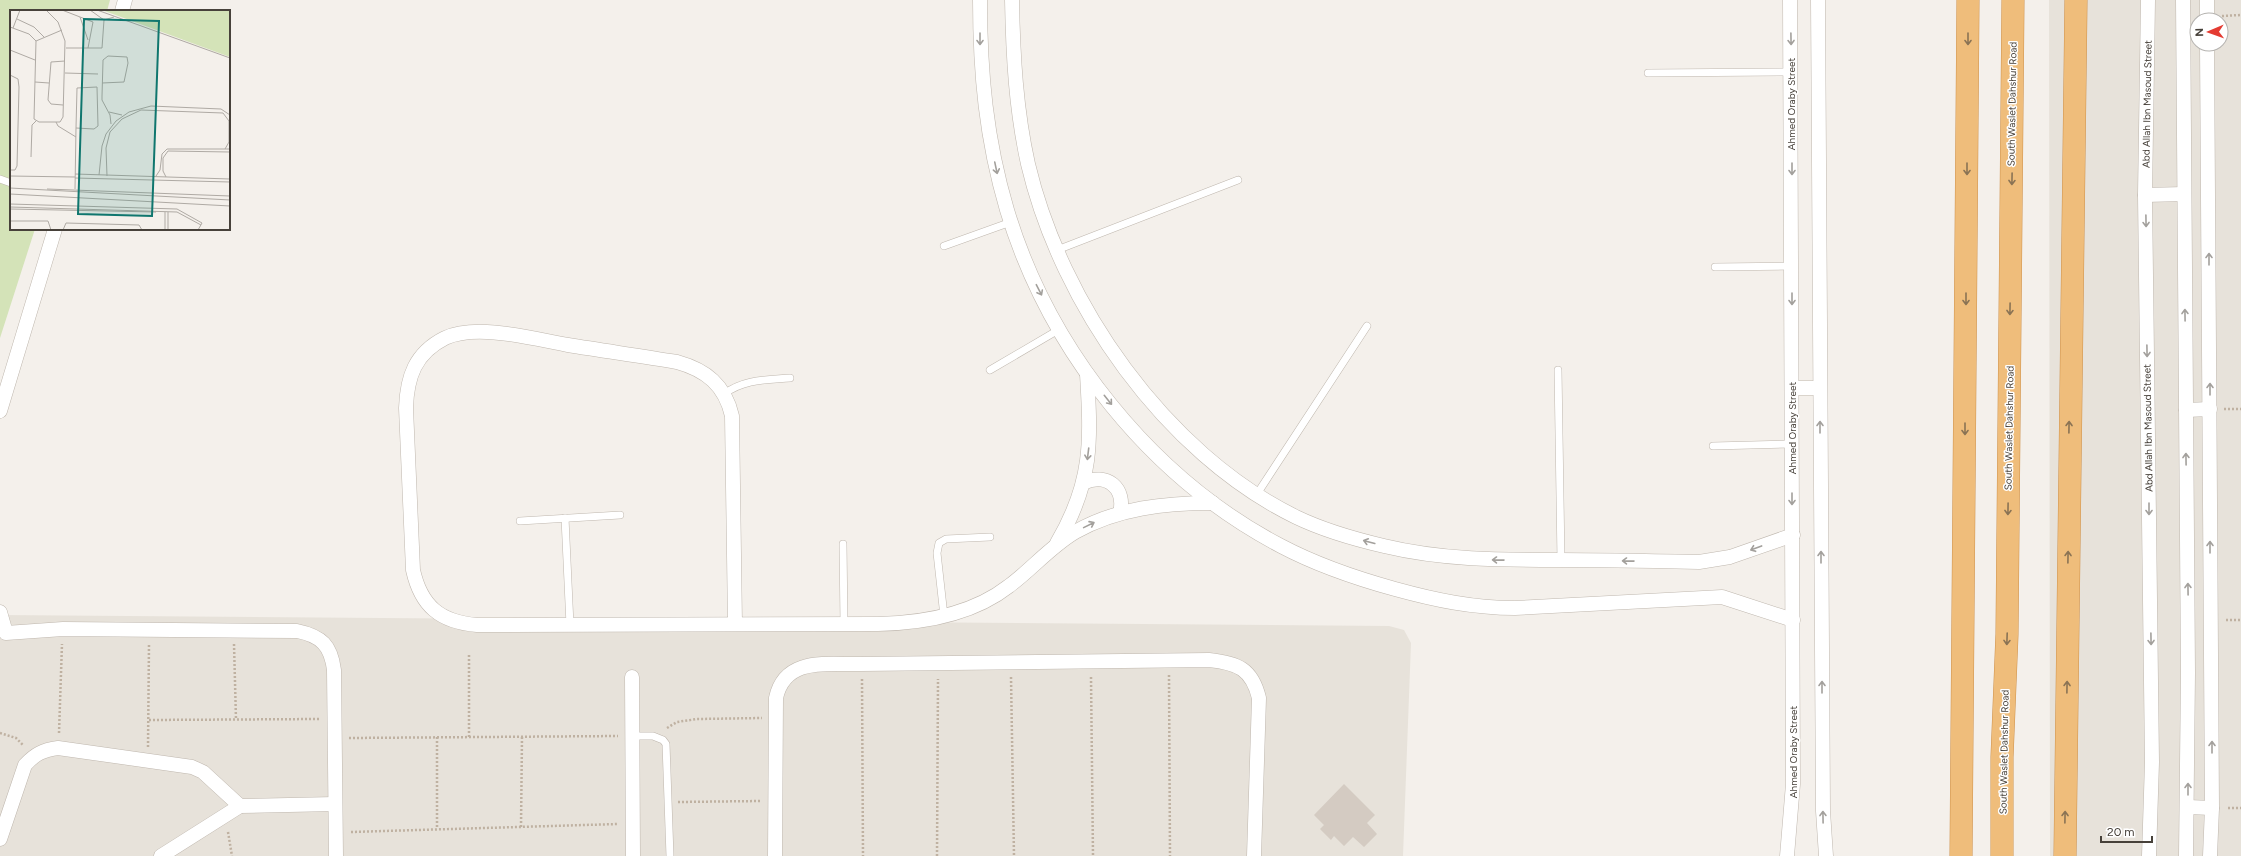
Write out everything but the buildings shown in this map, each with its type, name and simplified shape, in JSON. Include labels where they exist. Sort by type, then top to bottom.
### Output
[{"type":"highway","points":[[1961,856],[1968,0]]},
{"type":"highway","name":"South Waslet Dahshur Road","points":[[2002,856],[2002,757],[2007,634],[2013,0]]},
{"type":"highway","points":[[2065,856],[2076,0]]},
{"type":"street","points":[[122,10],[125,0]]},
{"type":"street","points":[[980,0],[980,59],[983,98],[997,174],[1011,222],[1034,279],[1060,329],[1087,374],[1159,457],[1212,503],[1248,527],[1310,560],[1370,582],[1429,599],[1486,608],[1515,608],[1722,597],[1734,599],[1793,620]]},
{"type":"street","points":[[1012,0],[1013,57],[1021,130],[1039,202],[1057,250],[1079,296],[1096,326],[1136,382],[1182,434],[1208,458],[1257,494],[1296,517],[1353,538],[1416,552],[1480,560],[1699,562],[1730,557],[1792,535]]},
{"type":"street","name":"Ahmed Oraby Street","points":[[1787,856],[1793,784],[1790,0]]},
{"type":"street","points":[[1818,0],[1819,388],[1823,811],[1826,856]]},
{"type":"street","name":"Abd Allah Ibn Masoud Street","points":[[2148,0],[2146,195],[2152,756],[2150,856]]},
{"type":"street","points":[[2183,0],[2188,619],[2188,807],[2186,856]]},
{"type":"street","points":[[2207,0],[2207,12]]},
{"type":"street","points":[[2207,52],[2212,808],[2210,856]]},
{"type":"street","points":[[2146,195],[2184,194]]},
{"type":"street","points":[[0,412],[55,230]]},
{"type":"street","points":[[735,624],[732,416],[724,394],[709,376],[700,370],[677,362],[495,333],[461,333],[446,338],[432,346],[420,357],[412,371],[407,386],[406,408],[411,554],[416,586],[434,611],[448,619],[463,624],[570,625],[904,623],[944,616],[980,603],[1009,586],[1055,545],[1081,529],[1120,513],[1150,506],[1212,503]]},
{"type":"street","points":[[1055,545],[1072,515],[1083,483],[1091,429],[1087,374]]},
{"type":"street","points":[[1792,388],[1819,388]]},
{"type":"street","points":[[2186,410],[2210,409]]},
{"type":"street","points":[[1083,483],[1098,478],[1112,484],[1121,497],[1120,513]]},
{"type":"street","points":[[0,612],[3,635],[63,629],[297,631],[312,634],[324,643],[332,656],[335,738],[336,856]]},
{"type":"street","points":[[2188,619],[2211,620]]},
{"type":"street","points":[[775,856],[775,718],[779,686],[786,676],[795,669],[806,666],[862,664],[1170,660],[1230,662],[1243,670],[1255,681],[1260,698],[1254,856]]},
{"type":"street","points":[[632,677],[633,856]]},
{"type":"street","points":[[0,839],[25,765],[34,755],[45,750],[58,748],[147,759],[192,767],[203,772],[240,806]]},
{"type":"street","points":[[161,856],[240,806],[335,804]]},
{"type":"street","points":[[2188,807],[2212,808]]},
{"type":"lane","points":[[1648,73],[1791,72]]},
{"type":"lane","points":[[0,179],[10,182]]},
{"type":"lane","points":[[1057,250],[1238,180]]},
{"type":"lane","points":[[944,246],[1011,222]]},
{"type":"lane","points":[[1715,267],[1792,266]]},
{"type":"lane","points":[[1257,494],[1367,326]]},
{"type":"lane","points":[[990,370],[1060,329]]},
{"type":"lane","points":[[1558,370],[1561,560]]},
{"type":"lane","points":[[724,394],[735,386],[748,382],[790,378]]},
{"type":"lane","points":[[1713,446],[1792,444]]},
{"type":"lane","points":[[520,522],[620,514]]},
{"type":"lane","points":[[565,518],[570,625]]},
{"type":"lane","points":[[944,616],[937,553],[940,543],[946,539],[990,537]]},
{"type":"lane","points":[[843,544],[844,624]]},
{"type":"lane","points":[[632,736],[659,738],[666,744],[670,856]]},
{"type":"path","points":[[58,748],[63,629]]},
{"type":"path","points":[[147,759],[149,720],[149,630]]},
{"type":"path","points":[[233,630],[236,720]]},
{"type":"path","points":[[469,653],[469,737]]},
{"type":"path","points":[[1170,660],[1170,856]]},
{"type":"path","points":[[1091,661],[1093,856]]},
{"type":"path","points":[[1011,662],[1014,856]]},
{"type":"path","points":[[862,664],[863,856]]},
{"type":"path","points":[[937,856],[938,664]]},
{"type":"path","points":[[659,738],[664,729],[677,722],[697,719],[775,718]]},
{"type":"path","points":[[149,720],[334,719]]},
{"type":"path","points":[[0,732],[16,738],[34,755]]},
{"type":"path","points":[[335,738],[632,736]]},
{"type":"path","points":[[437,737],[437,830]]},
{"type":"path","points":[[521,827],[522,737]]},
{"type":"path","points":[[668,802],[775,800]]},
{"type":"path","points":[[226,816],[232,856]]},
{"type":"path","points":[[336,832],[633,824]]},
{"type":"shaded area","points":[[2049,0],[2241,0],[2241,856],[2050,856]]},
{"type":"shaded area","points":[[0,615],[1389,626],[1404,630],[1411,643],[1403,856],[0,856]]},
{"type":"green space","points":[[0,0],[110,0],[107,10],[10,10],[10,230],[35,230],[0,338]]}]
